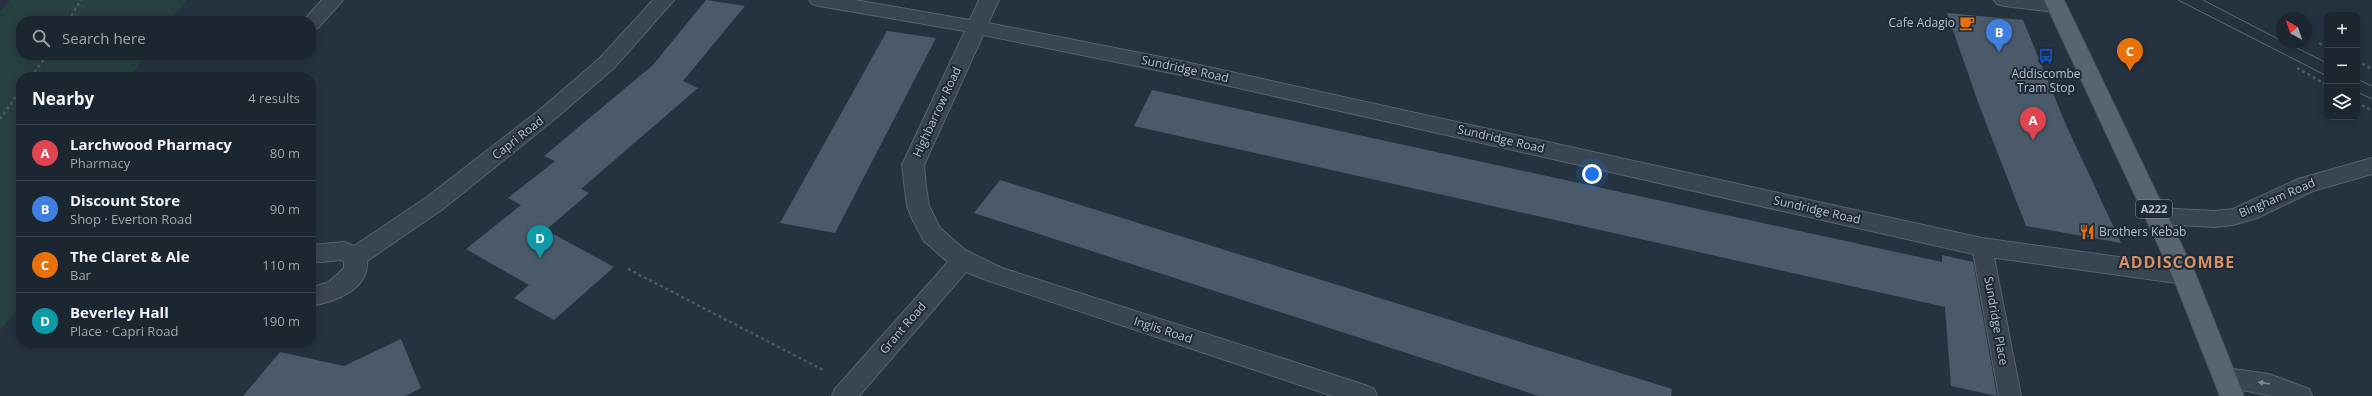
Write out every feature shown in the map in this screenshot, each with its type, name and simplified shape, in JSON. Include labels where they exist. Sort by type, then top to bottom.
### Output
[{"type":"main road","name":"A222","points":[[2055,3],[2157,216],[2184,276],[2229,387]]},
{"type":"street","points":[[316,19],[333,0]]},
{"type":"street","name":"Capri Road","points":[[355,257],[435,203],[549,113],[607,63],[664,0]]},
{"type":"street","name":"Sundridge Road","points":[[818,0],[976,27],[1181,68],[1982,247],[2184,276]]},
{"type":"street","name":"Highbarrow Road","points":[[962,261],[934,237],[922,222],[914,193],[913,165],[989,0]]},
{"type":"street","points":[[2004,0],[2055,3]]},
{"type":"street","name":"Bingham Road","points":[[2157,216],[2215,219],[2233,217],[2249,212],[2306,185],[2372,166]]},
{"type":"street","points":[[316,254],[344,251],[355,257],[356,270],[345,285],[326,295],[316,296]]},
{"type":"street","name":"Grant Road","points":[[848,391],[962,261]]},
{"type":"street","name":"Inglis Road","points":[[962,261],[994,274],[1365,396]]},
{"type":"street","points":[[2229,387],[2269,384],[2300,396]]},
{"type":"lane","name":"Sundridge Place","points":[[1982,247],[2010,396]]},
{"type":"path","points":[[71,16],[81,0]]},
{"type":"path","points":[[2319,43],[2324,46]]},
{"type":"path","points":[[35,72],[43,60]]},
{"type":"path","points":[[2360,63],[2372,69]]},
{"type":"path","points":[[2297,68],[2325,84]]},
{"type":"path","points":[[0,119],[16,97]]},
{"type":"path","points":[[2360,104],[2372,111]]},
{"type":"path","points":[[628,269],[848,391]]},
{"type":"green space","points":[[10,0],[187,0],[174,16],[16,16],[16,60],[142,60],[134,72],[16,72],[16,312],[0,330],[0,12]]},
{"type":"building","points":[[706,0],[745,6],[683,81],[698,88],[581,189],[589,193],[546,230],[614,267],[554,320],[514,298],[529,285],[466,249],[521,205],[508,198],[555,161],[544,156],[653,65]]},
{"type":"building","points":[[1947,13],[2023,20],[2066,125],[2121,243],[2026,226],[1979,105]]},
{"type":"building","points":[[887,31],[936,38],[835,233],[780,223]]},
{"type":"building","points":[[1152,90],[1942,262],[1942,255],[1973,262],[1997,396],[1951,386],[1945,307],[1134,126]]},
{"type":"building","points":[[1000,180],[1672,389],[1671,396],[1539,396],[974,213]]},
{"type":"building","points":[[401,339],[421,388],[406,396],[243,396],[280,352],[344,366]]},
{"type":"tram line","points":[[2178,0],[2324,74]]},
{"type":"tram line","points":[[2203,0],[2276,38]]},
{"type":"tram line","points":[[2297,48],[2324,62]]},
{"type":"tram line","points":[[2360,80],[2372,86]]},
{"type":"tram line","points":[[2360,93],[2372,99]]},
{"type":"place","name":"Cafe Adagio","points":[[1967,23]]},
{"type":"place","name":"Discount Store","points":[[1999,52]]},
{"type":"place","name":"Addiscombe Tram Stop","points":[[2046,56]]},
{"type":"place","name":"The Claret & Ale","points":[[2130,71]]},
{"type":"place","name":"Larchwood Pharmacy","points":[[2033,140]]},
{"type":"place","name":"Brothers Kebab","points":[[2087,232]]},
{"type":"place","name":"Beverley Hall","points":[[540,258]]},
{"type":"district","name":"ADDISCOMBE","points":[[2177,262]]}]
